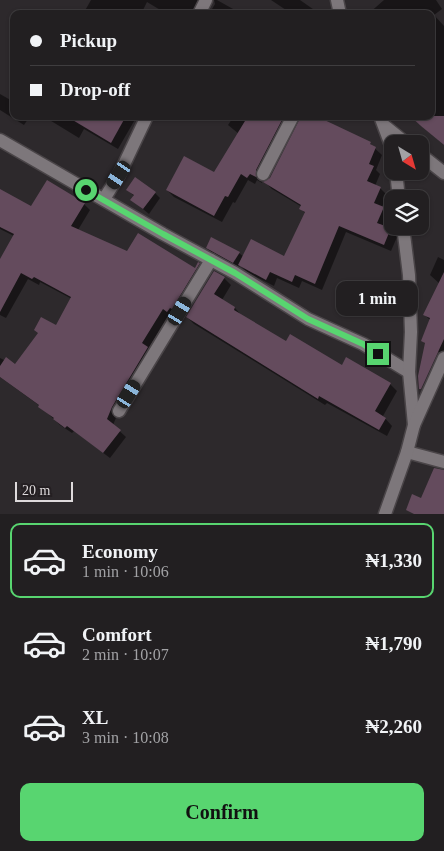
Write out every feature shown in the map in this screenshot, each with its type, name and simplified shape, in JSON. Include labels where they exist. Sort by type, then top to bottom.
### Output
[{"type":"street","points":[[104,199],[119,175],[146,120]]},
{"type":"street","points":[[263,174],[291,120]]},
{"type":"street","points":[[383,121],[398,135]]},
{"type":"street","points":[[383,121],[388,135]]},
{"type":"street","points":[[0,140],[235,273],[308,319],[363,344],[409,372]]},
{"type":"street","points":[[429,161],[444,173]]},
{"type":"street","points":[[404,235],[409,275],[411,332],[409,372],[414,425]]},
{"type":"street","points":[[118,411],[211,260]]},
{"type":"street","points":[[385,514],[407,452],[414,425],[444,358]]},
{"type":"street","points":[[407,452],[444,462]]},
{"type":"building","points":[[435,116],[444,116],[444,145],[414,120],[435,120]]},
{"type":"building","points":[[73,120],[124,120],[111,143]]},
{"type":"building","points":[[246,120],[282,120],[256,170],[256,177],[250,174],[247,178],[241,174],[228,197],[225,196],[214,216],[166,190],[184,156],[214,172]]},
{"type":"building","points":[[299,120],[324,120],[371,142],[370,144],[376,147],[369,164],[374,166],[367,181],[381,187],[374,203],[384,207],[377,223],[384,226],[384,235],[388,235],[384,245],[339,226],[315,284],[295,275],[292,282],[270,272],[266,280],[238,265],[251,239],[284,256],[305,212],[299,209],[301,205],[263,182],[270,178]]},
{"type":"building","points":[[135,177],[156,192],[143,209],[130,200],[134,195],[126,190]]},
{"type":"building","points":[[47,180],[85,203],[71,226],[127,251],[138,233],[195,268],[198,262],[200,263],[172,309],[170,308],[167,312],[163,309],[142,343],[148,347],[112,407],[107,419],[121,430],[103,453],[67,426],[65,428],[38,407],[39,405],[0,377],[0,366],[6,357],[15,364],[38,333],[34,330],[41,317],[56,325],[71,297],[34,277],[32,279],[21,273],[0,312],[0,259],[14,234],[0,227],[0,189],[31,206]]},
{"type":"building","points":[[211,237],[240,252],[233,263],[206,248]]},
{"type":"building","points":[[214,271],[225,277],[214,294],[235,307],[234,310],[286,341],[290,334],[342,365],[346,357],[391,383],[375,411],[386,418],[379,430],[319,396],[318,399],[186,317]]},
{"type":"building","points":[[444,272],[444,339],[421,389],[419,389],[418,376],[425,343],[421,341],[430,318],[423,315]]},
{"type":"building","points":[[434,468],[444,470],[444,514],[414,514],[406,510],[412,494],[421,498]]},
{"type":"route","points":[[86,190],[235,273],[308,319],[363,344],[378,354]]}]
